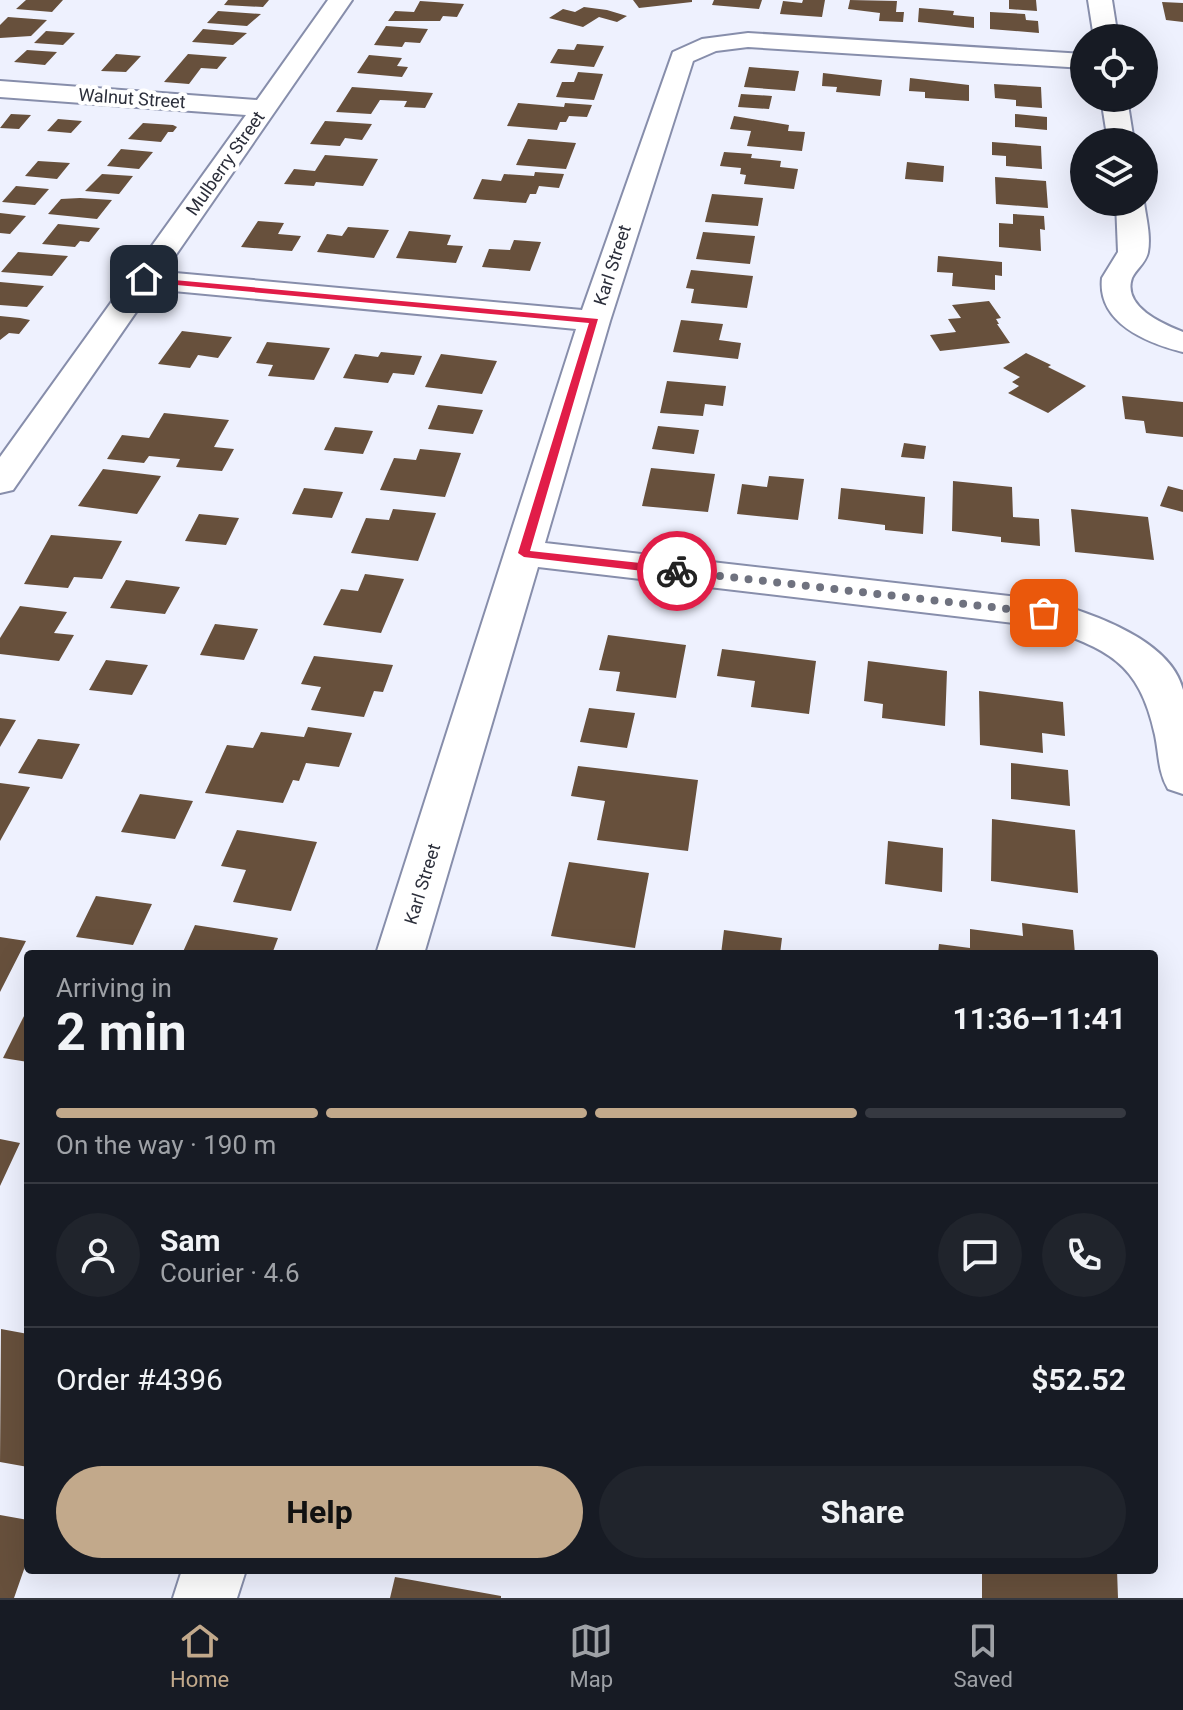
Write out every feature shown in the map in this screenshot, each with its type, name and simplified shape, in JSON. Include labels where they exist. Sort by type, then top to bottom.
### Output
[{"type":"street","name":"Mulberry Street","points":[[0,482],[340,0]]},
{"type":"street","points":[[1100,0],[1104,24]]},
{"type":"street","name":"Karl Street","points":[[401,950],[594,321],[677,64],[690,52],[711,44],[748,40],[1070,60]]},
{"type":"street","name":"Walnut Street","points":[[0,89],[264,108]]},
{"type":"street","points":[[1132,216],[1135,237],[1130,262],[1118,274],[1115,289],[1121,306],[1138,321],[1183,342]]},
{"type":"street","points":[[144,279],[594,321]]},
{"type":"street","points":[[524,553],[1044,613],[1102,632],[1135,653],[1161,682],[1171,707],[1183,778]]},
{"type":"street","points":[[205,1598],[213,1574]]},
{"type":"building","points":[[26,0],[63,0],[52,12],[16,9]]},
{"type":"building","points":[[228,0],[269,0],[263,7],[224,5]]},
{"type":"building","points":[[633,0],[692,0],[692,2],[639,8]]},
{"type":"building","points":[[714,0],[762,0],[759,9],[712,5]]},
{"type":"building","points":[[803,0],[825,0],[822,17],[780,14],[783,1],[802,3]]},
{"type":"building","points":[[850,0],[897,1],[896,12],[904,12],[903,22],[879,21],[880,13],[848,9]]},
{"type":"building","points":[[1009,0],[1036,0],[1037,11],[1009,9]]},
{"type":"building","points":[[420,1],[464,4],[457,17],[443,16],[440,21],[388,21],[395,11],[414,12]]},
{"type":"building","points":[[1162,2],[1183,3],[1183,22],[1166,20]]},
{"type":"building","points":[[584,7],[627,16],[617,22],[599,17],[583,27],[549,18],[563,9],[575,12]]},
{"type":"building","points":[[919,8],[954,11],[953,15],[974,17],[974,28],[918,22]]},
{"type":"building","points":[[218,11],[261,14],[247,26],[207,23]]},
{"type":"building","points":[[990,12],[1025,14],[1026,20],[1038,21],[1039,33],[990,29]]},
{"type":"building","points":[[8,17],[47,20],[31,36],[0,38],[0,25]]},
{"type":"building","points":[[386,26],[428,29],[420,43],[405,42],[402,47],[374,45]]},
{"type":"building","points":[[203,29],[247,33],[233,45],[192,42]]},
{"type":"building","points":[[46,31],[75,33],[63,45],[34,43]]},
{"type":"building","points":[[577,44],[604,46],[594,67],[550,63],[558,49],[574,50]]},
{"type":"building","points":[[27,50],[57,52],[45,65],[14,62]]},
{"type":"building","points":[[116,54],[141,56],[126,72],[101,71]]},
{"type":"building","points":[[188,54],[227,57],[217,69],[201,68],[189,84],[164,82]]},
{"type":"building","points":[[369,55],[402,58],[397,66],[408,67],[402,77],[357,73]]},
{"type":"building","points":[[749,67],[799,71],[795,91],[744,87]]},
{"type":"building","points":[[578,72],[603,74],[594,100],[556,97],[562,82],[574,82]]},
{"type":"building","points":[[823,73],[882,80],[880,96],[836,92],[837,87],[822,86]]},
{"type":"building","points":[[910,78],[969,85],[969,101],[925,98],[925,92],[909,91]]},
{"type":"building","points":[[994,84],[1041,87],[1042,108],[1016,106],[1016,100],[995,98]]},
{"type":"building","points":[[352,87],[433,93],[425,108],[404,107],[407,101],[380,100],[371,114],[336,112]]},
{"type":"building","points":[[741,94],[772,96],[769,109],[738,107]]},
{"type":"building","points":[[518,103],[564,107],[565,103],[592,105],[587,117],[569,116],[566,122],[560,122],[557,130],[507,126]]},
{"type":"building","points":[[11,114],[31,115],[19,129],[0,128]]},
{"type":"building","points":[[1015,114],[1047,117],[1047,130],[1015,127]]},
{"type":"building","points":[[734,116],[789,125],[788,131],[805,132],[802,151],[747,146],[751,131],[730,129]]},
{"type":"building","points":[[58,119],[82,121],[71,133],[47,131]]},
{"type":"building","points":[[325,121],[372,124],[362,140],[345,138],[340,146],[310,144]]},
{"type":"building","points":[[143,123],[177,127],[173,132],[168,132],[161,142],[128,139]]},
{"type":"building","points":[[528,139],[576,143],[566,169],[516,165]]},
{"type":"building","points":[[992,142],[1041,146],[1042,169],[1006,166],[1006,156],[992,155]]},
{"type":"building","points":[[121,149],[153,152],[139,169],[107,166]]},
{"type":"building","points":[[724,152],[752,154],[751,158],[781,161],[780,167],[798,169],[794,189],[744,184],[746,175],[740,174],[741,168],[720,166]]},
{"type":"building","points":[[325,155],[378,159],[363,186],[316,182],[314,186],[284,184],[294,169],[315,171]]},
{"type":"building","points":[[38,161],[70,163],[57,179],[25,176]]},
{"type":"building","points":[[907,162],[944,166],[943,182],[905,179]]},
{"type":"building","points":[[535,172],[564,174],[559,188],[539,186],[536,194],[530,194],[526,203],[473,199],[482,179],[501,181],[504,174],[534,176]]},
{"type":"building","points":[[102,174],[133,176],[119,194],[85,191]]},
{"type":"building","points":[[995,177],[1046,181],[1048,208],[996,204]]},
{"type":"building","points":[[16,186],[49,189],[35,205],[2,202]]},
{"type":"building","points":[[712,194],[763,198],[758,226],[705,222]]},
{"type":"building","points":[[61,199],[112,200],[97,219],[48,214]]},
{"type":"building","points":[[0,213],[26,216],[10,234],[0,233]]},
{"type":"building","points":[[1013,214],[1044,216],[1045,230],[1040,229],[1041,251],[999,247],[999,223],[1013,224]]},
{"type":"building","points":[[258,221],[284,223],[278,234],[301,236],[292,251],[241,247]]},
{"type":"building","points":[[58,224],[100,228],[89,242],[80,241],[75,247],[42,244]]},
{"type":"building","points":[[348,227],[389,230],[374,258],[317,252],[327,234],[342,236]]},
{"type":"building","points":[[409,231],[451,235],[447,245],[463,246],[456,263],[396,258]]},
{"type":"building","points":[[703,232],[755,236],[750,264],[696,259]]},
{"type":"building","points":[[514,240],[541,242],[530,271],[482,267],[489,249],[510,250]]},
{"type":"building","points":[[18,252],[68,256],[52,276],[1,272]]},
{"type":"building","points":[[938,256],[1002,262],[1002,276],[995,275],[995,290],[952,286],[953,273],[937,272]]},
{"type":"building","points":[[691,270],[753,276],[747,308],[691,303],[694,289],[686,288]]},
{"type":"building","points":[[0,282],[44,286],[27,307],[0,305]]},
{"type":"building","points":[[989,301],[1001,318],[996,319],[997,324],[1010,343],[940,351],[930,335],[956,332],[948,319],[961,318],[952,305]]},
{"type":"building","points":[[0,316],[30,320],[19,334],[9,333],[0,340]]},
{"type":"building","points":[[681,320],[723,324],[719,340],[741,343],[738,359],[673,352]]},
{"type":"building","points":[[182,331],[232,337],[218,358],[198,355],[190,368],[158,364]]},
{"type":"building","points":[[267,342],[330,348],[314,380],[268,376],[273,365],[256,363]]},
{"type":"building","points":[[381,352],[422,356],[414,375],[393,373],[388,383],[343,378],[355,354],[378,357]]},
{"type":"building","points":[[1026,353],[1086,386],[1048,413],[1008,393],[1019,386],[1012,382],[1020,377],[1003,368]]},
{"type":"building","points":[[441,354],[497,361],[482,394],[425,387]]},
{"type":"building","points":[[667,381],[726,386],[723,406],[705,404],[703,416],[660,413]]},
{"type":"building","points":[[1122,396],[1183,402],[1183,437],[1146,433],[1144,421],[1125,419]]},
{"type":"building","points":[[438,405],[483,410],[473,434],[428,429]]},
{"type":"building","points":[[164,413],[229,420],[214,447],[234,449],[222,471],[176,467],[180,459],[149,456],[144,463],[107,459],[122,435],[149,438]]},
{"type":"building","points":[[658,426],[699,430],[694,454],[652,449]]},
{"type":"building","points":[[335,427],[373,431],[363,454],[324,450]]},
{"type":"building","points":[[904,443],[926,446],[924,459],[901,457]]},
{"type":"building","points":[[420,449],[461,453],[445,497],[380,490],[394,458],[416,460]]},
{"type":"building","points":[[651,468],[715,474],[708,512],[642,506]]},
{"type":"building","points":[[103,469],[161,476],[137,514],[78,506]]},
{"type":"building","points":[[769,476],[804,479],[798,520],[737,514],[742,484],[767,487]]},
{"type":"building","points":[[953,481],[1012,487],[1013,517],[1039,519],[1040,546],[1001,542],[1001,537],[952,531]]},
{"type":"building","points":[[1168,486],[1183,490],[1183,512],[1160,506]]},
{"type":"building","points":[[304,488],[343,492],[332,518],[292,514]]},
{"type":"building","points":[[841,488],[925,497],[923,534],[885,530],[885,525],[838,519]]},
{"type":"building","points":[[393,509],[436,513],[418,561],[351,553],[366,518],[389,520]]},
{"type":"building","points":[[1071,509],[1148,517],[1154,560],[1075,552]]},
{"type":"building","points":[[199,514],[239,518],[226,545],[185,541]]},
{"type":"building","points":[[51,535],[122,541],[102,579],[74,577],[68,588],[24,584]]},
{"type":"building","points":[[365,574],[404,579],[381,633],[323,625],[341,589],[358,591]]},
{"type":"building","points":[[126,580],[180,587],[165,614],[110,608]]},
{"type":"building","points":[[20,606],[67,612],[54,633],[74,635],[59,661],[0,654],[0,638]]},
{"type":"building","points":[[215,624],[258,629],[244,660],[200,655]]},
{"type":"building","points":[[608,635],[686,645],[676,698],[616,691],[620,672],[599,670]]},
{"type":"building","points":[[722,649],[816,661],[809,714],[751,707],[755,681],[717,676]]},
{"type":"building","points":[[314,656],[393,665],[383,692],[374,691],[364,717],[311,710],[321,687],[301,684]]},
{"type":"building","points":[[106,660],[148,665],[132,695],[89,690]]},
{"type":"building","points":[[868,661],[947,671],[945,726],[882,718],[883,704],[864,701]]},
{"type":"building","points":[[979,691],[1063,702],[1065,736],[1042,733],[1043,753],[980,745]]},
{"type":"building","points":[[589,708],[635,713],[627,748],[580,742]]},
{"type":"building","points":[[0,718],[16,720],[0,747]]},
{"type":"building","points":[[308,727],[352,733],[339,767],[306,763],[299,781],[293,780],[283,803],[205,793],[227,745],[253,748],[261,732],[304,737]]},
{"type":"building","points":[[38,739],[80,744],[62,779],[18,773]]},
{"type":"building","points":[[1011,763],[1068,770],[1070,806],[1011,799]]},
{"type":"building","points":[[578,766],[698,780],[688,851],[597,840],[605,801],[571,796]]},
{"type":"building","points":[[0,783],[30,787],[0,841]]},
{"type":"building","points":[[140,794],[193,801],[175,839],[121,832]]},
{"type":"building","points":[[992,819],[1075,830],[1078,893],[991,881]]},
{"type":"building","points":[[237,830],[317,842],[291,911],[233,902],[246,870],[221,866]]},
{"type":"building","points":[[888,841],[943,848],[942,892],[885,884]]},
{"type":"building","points":[[569,862],[649,873],[635,948],[551,936]]},
{"type":"building","points":[[96,896],[152,904],[133,945],[76,937]]},
{"type":"building","points":[[1022,923],[1073,930],[1075,950],[938,950],[939,944],[970,948],[970,929],[1023,936]]},
{"type":"building","points":[[195,925],[278,938],[274,950],[184,950]]},
{"type":"building","points":[[724,930],[782,938],[780,950],[722,950]]},
{"type":"building","points":[[0,937],[26,941],[0,992]]},
{"type":"building","points":[[24,1016],[24,1061],[3,1058]]},
{"type":"building","points":[[0,1139],[20,1143],[0,1186]]},
{"type":"building","points":[[1,1329],[24,1333],[24,1466],[0,1462]]},
{"type":"building","points":[[0,1515],[24,1519],[24,1569],[14,1598],[0,1598]]},
{"type":"building","points":[[982,1574],[1117,1574],[1118,1598],[982,1598]]},
{"type":"building","points":[[395,1577],[501,1596],[501,1598],[390,1598]]},
{"type":"way so far","points":[[677,571],[1044,613]]},
{"type":"route","points":[[144,279],[594,321],[524,553],[677,571]]}]
